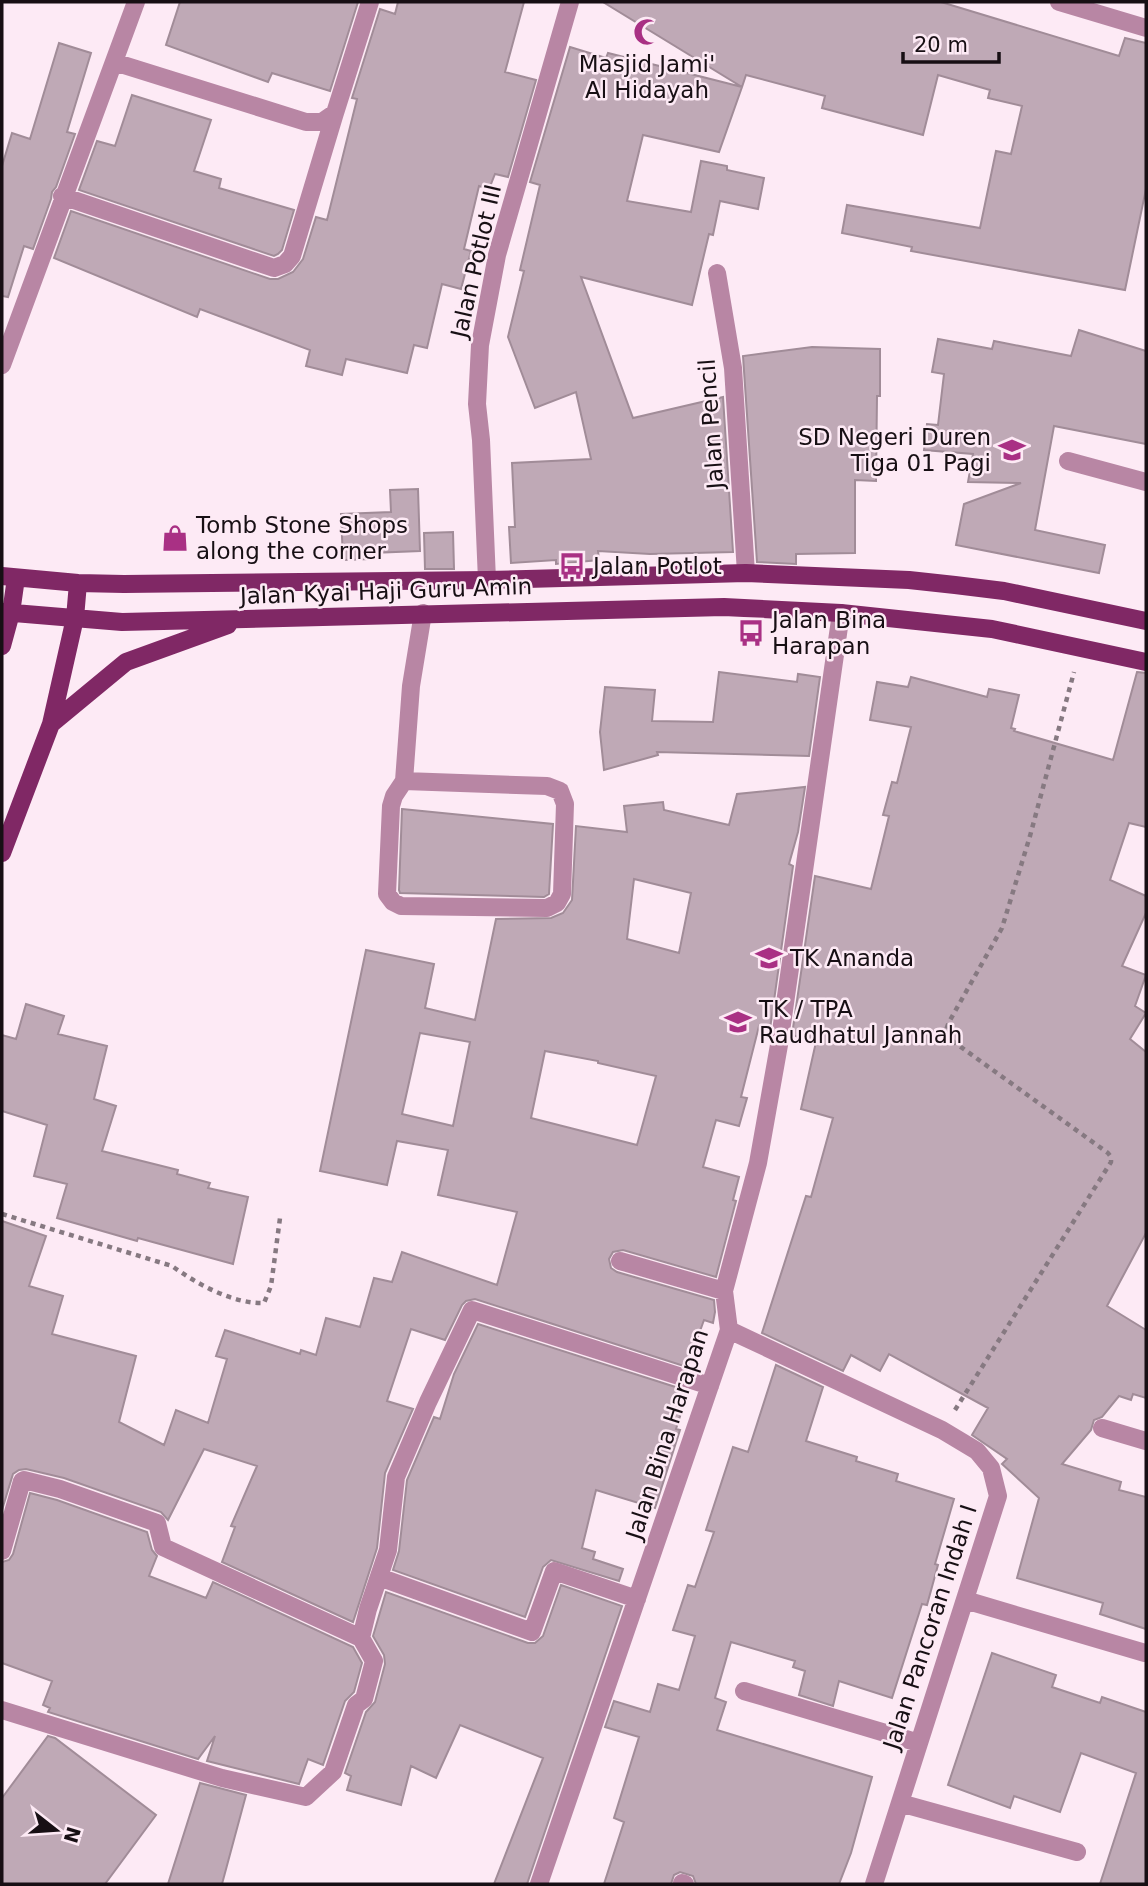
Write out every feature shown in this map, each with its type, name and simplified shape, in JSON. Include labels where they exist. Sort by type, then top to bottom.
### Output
[{"type":"main road","name":"Jalan Kyai Haji Guru Amin","points":[[9,577],[78,583],[487,580],[746,573],[883,578],[1004,591],[1146,621]]},
{"type":"main road","points":[[2,646],[9,577]]},
{"type":"main road","points":[[2,852],[51,724],[75,618],[78,583]]},
{"type":"main road","name":"Jalan Kyai Haji Guru Amin","points":[[6,612],[122,622],[724,607],[841,613],[992,629],[1081,648],[1144,656]]},
{"type":"main road","points":[[51,724],[126,662],[243,619]]},
{"type":"street","points":[[2,365],[135,2]]},
{"type":"street","points":[[62,196],[274,268],[285,264],[292,256],[370,2]]},
{"type":"street","name":"Jalan Potlot III","points":[[487,580],[477,404],[480,345],[497,255],[570,2]]},
{"type":"street","points":[[1059,2],[1146,28]]},
{"type":"street","points":[[114,62],[306,122],[322,121],[335,113]]},
{"type":"street","name":"Jalan Pencil","points":[[717,272],[732,359],[746,573]]},
{"type":"street","points":[[1068,461],[1146,482]]},
{"type":"street","points":[[404,781],[547,786],[560,791],[565,804],[562,894],[557,902],[547,908],[401,906],[393,902],[387,894],[391,807],[394,796],[404,781],[411,685],[424,613]]},
{"type":"street","name":"Jalan Bina Harapan","points":[[539,1884],[729,1330],[724,1291],[758,1163],[767,1111],[841,613]]},
{"type":"street","points":[[620,1261],[724,1291]]},
{"type":"street","points":[[361,1638],[388,1550],[396,1477],[472,1310],[710,1386]]},
{"type":"street","name":"Jalan Pancoran Indah I","points":[[729,1330],[942,1430],[977,1451],[991,1468],[998,1496],[874,1884]]},
{"type":"street","points":[[1102,1428],[1146,1441]]},
{"type":"street","points":[[2,1551],[24,1480],[157,1523],[163,1547],[361,1638],[374,1661],[364,1699],[356,1705],[333,1772],[306,1797],[222,1778],[2,1710]]},
{"type":"street","points":[[379,1577],[532,1632],[554,1571],[637,1598]]},
{"type":"street","points":[[965,1600],[1144,1653]]},
{"type":"street","points":[[744,1691],[919,1743]]},
{"type":"street","points":[[900,1803],[1077,1852]]},
{"type":"path","points":[[942,1430],[1111,1162],[1108,1153],[947,1037],[946,1030],[1002,928],[1081,648]]},
{"type":"path","points":[[2,1214],[172,1266],[188,1278],[250,1303],[264,1303],[271,1286],[280,1218]]},
{"type":"building","points":[[180,2],[358,2],[330,91],[272,73],[268,82],[166,45]]},
{"type":"building","points":[[398,2],[524,2],[505,72],[536,80],[508,177],[495,174],[489,189],[479,186],[464,249],[471,251],[461,289],[442,284],[427,348],[414,345],[407,373],[346,359],[342,375],[306,366],[310,350],[200,309],[197,317],[54,258],[71,211],[270,279],[278,279],[293,272],[303,259],[316,217],[327,220],[357,99],[352,98],[380,9],[395,14]]},
{"type":"building","points":[[603,2],[941,2],[1119,56],[1125,38],[1146,43],[1146,189],[1125,290],[911,251],[912,247],[842,233],[847,205],[980,228],[996,151],[1011,154],[1022,106],[988,98],[990,90],[938,75],[923,135],[822,108],[825,96],[746,75],[742,87]]},
{"type":"building","points":[[59,43],[91,53],[67,132],[75,134],[33,249],[24,246],[8,297],[2,296],[2,166],[12,133],[30,139]]},
{"type":"building","points":[[570,47],[606,58],[608,53],[742,87],[719,152],[643,135],[627,201],[691,212],[701,161],[764,178],[758,209],[720,201],[692,305],[581,277],[633,418],[723,397],[733,552],[650,554],[598,551],[599,560],[556,564],[556,560],[511,563],[509,527],[515,527],[512,463],[591,459],[576,392],[535,408],[508,337],[540,185],[530,182]]},
{"type":"building","points":[[132,95],[211,120],[194,171],[221,179],[219,188],[294,210],[282,250],[278,254],[274,256],[79,190],[97,141],[115,146]]},
{"type":"building","points":[[1079,330],[1146,351],[1146,444],[1054,426],[1035,530],[1105,545],[1099,573],[956,545],[964,504],[1021,483],[968,482],[973,454],[924,450],[927,424],[938,425],[944,374],[932,372],[938,339],[992,349],[994,341],[1071,356]]},
{"type":"building","points":[[812,347],[880,349],[876,481],[855,480],[855,553],[796,554],[796,564],[757,562],[743,356]]},
{"type":"building","points":[[418,489],[420,551],[371,553],[371,559],[343,560],[341,514],[391,512],[390,490]]},
{"type":"building","points":[[453,532],[454,569],[425,569],[424,533]]},
{"type":"building","points":[[719,672],[797,682],[798,674],[820,677],[809,756],[657,752],[658,755],[604,770],[600,732],[605,687],[655,690],[652,721],[713,722]]},
{"type":"building","points":[[1137,672],[1146,673],[1146,827],[1129,823],[1110,880],[1146,896],[1146,913],[1122,966],[1146,975],[1135,1006],[1146,1013],[1130,1039],[1146,1052],[1146,1233],[1107,1306],[1146,1330],[1146,1398],[1133,1394],[1131,1400],[1119,1396],[1102,1417],[1094,1420],[1091,1430],[1062,1464],[1121,1482],[1119,1490],[1146,1497],[1146,1629],[1100,1614],[1103,1603],[1017,1578],[1039,1498],[1002,1464],[1007,1459],[972,1435],[988,1408],[889,1354],[880,1371],[851,1355],[843,1371],[762,1333],[806,1196],[811,1197],[833,1118],[801,1109],[816,1042],[792,1035],[815,876],[871,889],[889,816],[883,815],[892,782],[897,783],[911,727],[870,720],[877,682],[908,687],[911,677],[987,697],[989,689],[1019,695],[1011,728],[1015,729],[1014,731],[1113,760]]},
{"type":"building","points":[[805,787],[798,832],[789,864],[793,866],[770,1029],[759,1026],[741,1097],[747,1098],[739,1126],[716,1120],[703,1167],[739,1177],[733,1200],[736,1201],[716,1277],[623,1250],[613,1252],[609,1259],[611,1268],[617,1272],[714,1300],[713,1323],[704,1320],[687,1367],[475,1299],[462,1305],[445,1340],[411,1329],[387,1401],[413,1409],[385,1473],[377,1548],[353,1622],[222,1562],[235,1527],[231,1526],[257,1466],[204,1449],[168,1520],[161,1512],[64,1478],[26,1469],[13,1474],[2,1510],[2,1221],[46,1236],[29,1286],[63,1296],[52,1334],[136,1356],[119,1422],[164,1445],[176,1410],[208,1423],[227,1359],[216,1356],[225,1330],[300,1354],[301,1350],[316,1355],[326,1318],[360,1327],[374,1278],[392,1282],[402,1252],[497,1285],[517,1212],[438,1195],[448,1150],[397,1141],[387,1185],[320,1171],[366,950],[434,964],[425,1008],[475,1020],[496,919],[551,918],[563,913],[572,900],[576,826],[627,832],[624,806],[663,802],[664,810],[729,825],[737,794]],"holes":[[[634,879],[691,893],[679,953],[627,939]],[[420,1033],[470,1042],[453,1126],[402,1114]],[[545,1051],[656,1076],[637,1145],[531,1118]]]},
{"type":"building","points":[[402,809],[553,824],[549,894],[544,897],[400,893]]},
{"type":"building","points":[[26,1004],[64,1016],[58,1034],[107,1046],[94,1099],[116,1106],[102,1151],[178,1170],[177,1174],[210,1183],[208,1188],[248,1197],[233,1264],[57,1218],[67,1184],[34,1176],[47,1125],[2,1111],[2,1035],[16,1039]]},
{"type":"building","points":[[478,1324],[688,1391],[676,1429],[680,1430],[655,1508],[596,1490],[582,1548],[595,1552],[593,1559],[623,1569],[619,1581],[551,1560],[543,1567],[525,1617],[393,1570],[399,1551],[407,1480],[434,1417],[440,1419],[454,1374]]},
{"type":"building","points":[[776,1365],[823,1387],[806,1441],[857,1457],[856,1461],[898,1474],[896,1481],[954,1499],[935,1564],[938,1565],[927,1605],[922,1604],[892,1698],[839,1681],[833,1706],[799,1695],[805,1671],[793,1667],[795,1661],[731,1642],[715,1698],[726,1702],[717,1730],[872,1777],[851,1853],[839,1884],[696,1884],[693,1876],[680,1872],[674,1875],[671,1884],[604,1884],[624,1822],[614,1818],[639,1737],[605,1727],[614,1701],[650,1712],[658,1684],[679,1690],[695,1636],[673,1630],[688,1585],[695,1587],[714,1532],[706,1530],[733,1447],[748,1452]]},
{"type":"building","points":[[30,1493],[147,1532],[152,1550],[157,1556],[149,1576],[206,1598],[213,1582],[353,1647],[362,1663],[354,1692],[345,1701],[323,1765],[308,1759],[299,1784],[207,1761],[215,1736],[198,1759],[48,1712],[50,1708],[43,1705],[52,1681],[2,1663],[2,1562],[9,1560],[13,1554]]},
{"type":"building","points":[[561,1585],[622,1606],[527,1884],[494,1884],[543,1758],[460,1725],[436,1778],[411,1766],[401,1805],[347,1790],[351,1776],[345,1773],[366,1712],[375,1702],[385,1664],[384,1655],[373,1636],[386,1592],[528,1643],[535,1643],[543,1636]]},
{"type":"building","points":[[992,1653],[1056,1675],[1052,1687],[1100,1703],[1102,1697],[1146,1712],[1146,1884],[1100,1884],[1136,1773],[1081,1753],[1060,1812],[1014,1796],[1010,1808],[948,1785]]},
{"type":"building","points":[[48,1736],[55,1738],[156,1815],[105,1884],[2,1884],[2,1798]]},
{"type":"building","points":[[200,1783],[246,1795],[222,1884],[168,1884]]},
{"type":"place","name":"Masjid Jami' Al Hidayah","points":[[647,32]]},
{"type":"place","name":"SD Negeri Duren Tiga 01 Pagi","points":[[1012,450]]},
{"type":"place","name":"Tomb Stone Shops along the corner","points":[[175,538]]},
{"type":"place","name":"Jalan Potlot","points":[[572,566]]},
{"type":"place","name":"Jalan Bina Harapan","points":[[751,633]]},
{"type":"place","name":"TK Ananda","points":[[769,958]]},
{"type":"place","name":"TK / TPA Raudhatul Jannah","points":[[738,1022]]}]
